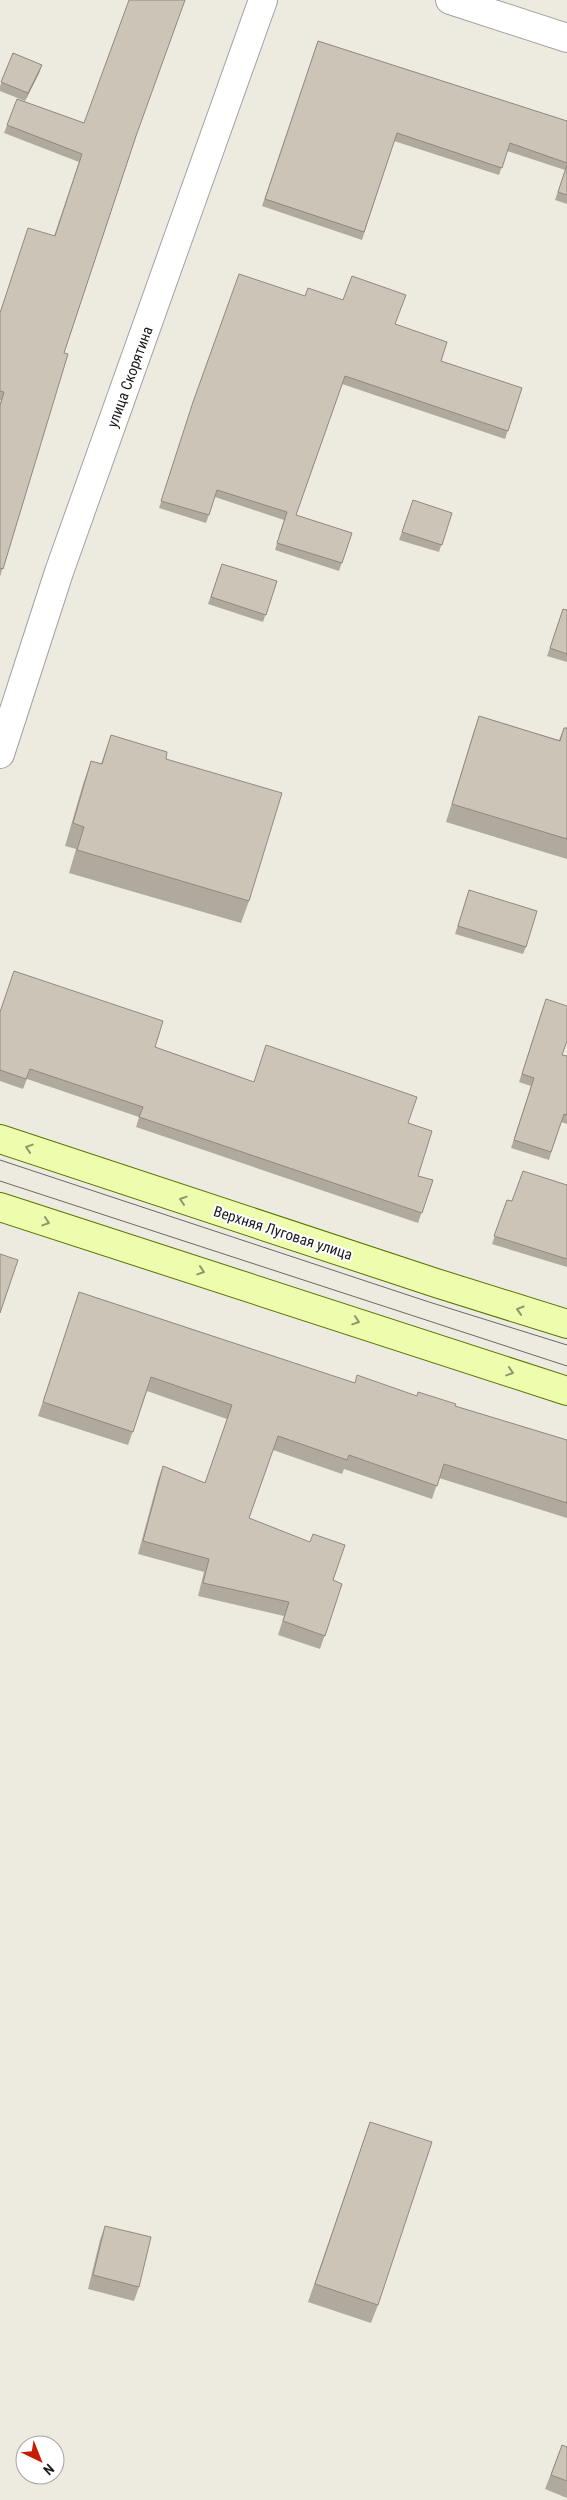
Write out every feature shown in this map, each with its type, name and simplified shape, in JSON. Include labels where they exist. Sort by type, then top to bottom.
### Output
[{"type":"street","name":"улица Скорятина","points":[[0,754],[59,572],[263,0]]},
{"type":"street","points":[[450,0],[567,38]]},
{"type":"street","name":"Верхняя Луговая улица","points":[[0,1139],[436,1283],[567,1324]]},
{"type":"street","points":[[0,1207],[567,1391]]},
{"type":"building","points":[[129,0],[185,0],[136,136],[64,353],[68,354],[3,569],[0,568],[0,406],[4,392],[0,391],[0,313],[28,228],[55,236],[82,154],[7,125],[17,99],[84,123]]},
{"type":"building","points":[[318,41],[567,121],[567,163],[510,143],[502,168],[397,133],[364,232],[265,199]]},
{"type":"building","points":[[13,53],[42,65],[28,93],[1,82]]},
{"type":"building","points":[[567,165],[567,195],[558,192]]},
{"type":"building","points":[[239,274],[305,296],[308,288],[343,300],[352,276],[406,295],[395,324],[447,342],[441,361],[522,388],[508,431],[345,376],[296,515],[352,533],[342,563],[277,543],[287,512],[217,490],[209,515],[161,501],[193,402]]},
{"type":"building","points":[[413,500],[452,513],[442,545],[402,532]]},
{"type":"building","points":[[222,564],[277,581],[266,615],[211,597]]},
{"type":"building","points":[[563,609],[567,610],[567,654],[550,648]]},
{"type":"building","points":[[479,716],[560,741],[564,728],[567,728],[567,839],[452,804]]},
{"type":"building","points":[[111,735],[167,752],[166,759],[282,793],[249,901],[77,850],[84,827],[73,823],[91,761],[102,764]]},
{"type":"building","points":[[469,890],[537,911],[526,947],[458,926]]},
{"type":"building","points":[[14,971],[163,1021],[155,1047],[254,1082],[266,1045],[417,1097],[408,1123],[432,1131],[418,1176],[433,1180],[422,1213],[139,1117],[143,1107],[30,1069],[26,1079],[0,1070],[0,1012]]},
{"type":"building","points":[[546,999],[567,1006],[567,1041],[562,1055],[567,1056],[567,1115],[564,1114],[551,1152],[514,1140],[534,1078],[522,1074]]},
{"type":"building","points":[[523,1171],[567,1185],[567,1259],[494,1236],[507,1200],[512,1201]]},
{"type":"building","points":[[0,1254],[18,1260],[0,1313]]},
{"type":"building","points":[[79,1292],[355,1383],[357,1375],[417,1396],[418,1392],[456,1404],[455,1406],[567,1440],[567,1503],[444,1464],[437,1486],[349,1455],[347,1460],[278,1436],[249,1518],[310,1542],[313,1534],[345,1545],[333,1580],[342,1584],[325,1636],[283,1621],[289,1602],[203,1583],[209,1559],[143,1541],[163,1466],[205,1483],[232,1405],[151,1377],[133,1432],[43,1402]]},
{"type":"building","points":[[370,2122],[432,2142],[378,2305],[315,2284]]},
{"type":"building","points":[[105,2226],[151,2237],[139,2287],[93,2275]]},
{"type":"building","points":[[562,2445],[567,2447],[567,2481],[551,2475]]},
{"type":"tram line","points":[[0,1160],[429,1302],[567,1345]]},
{"type":"tram line","points":[[0,1181],[567,1366]]}]
